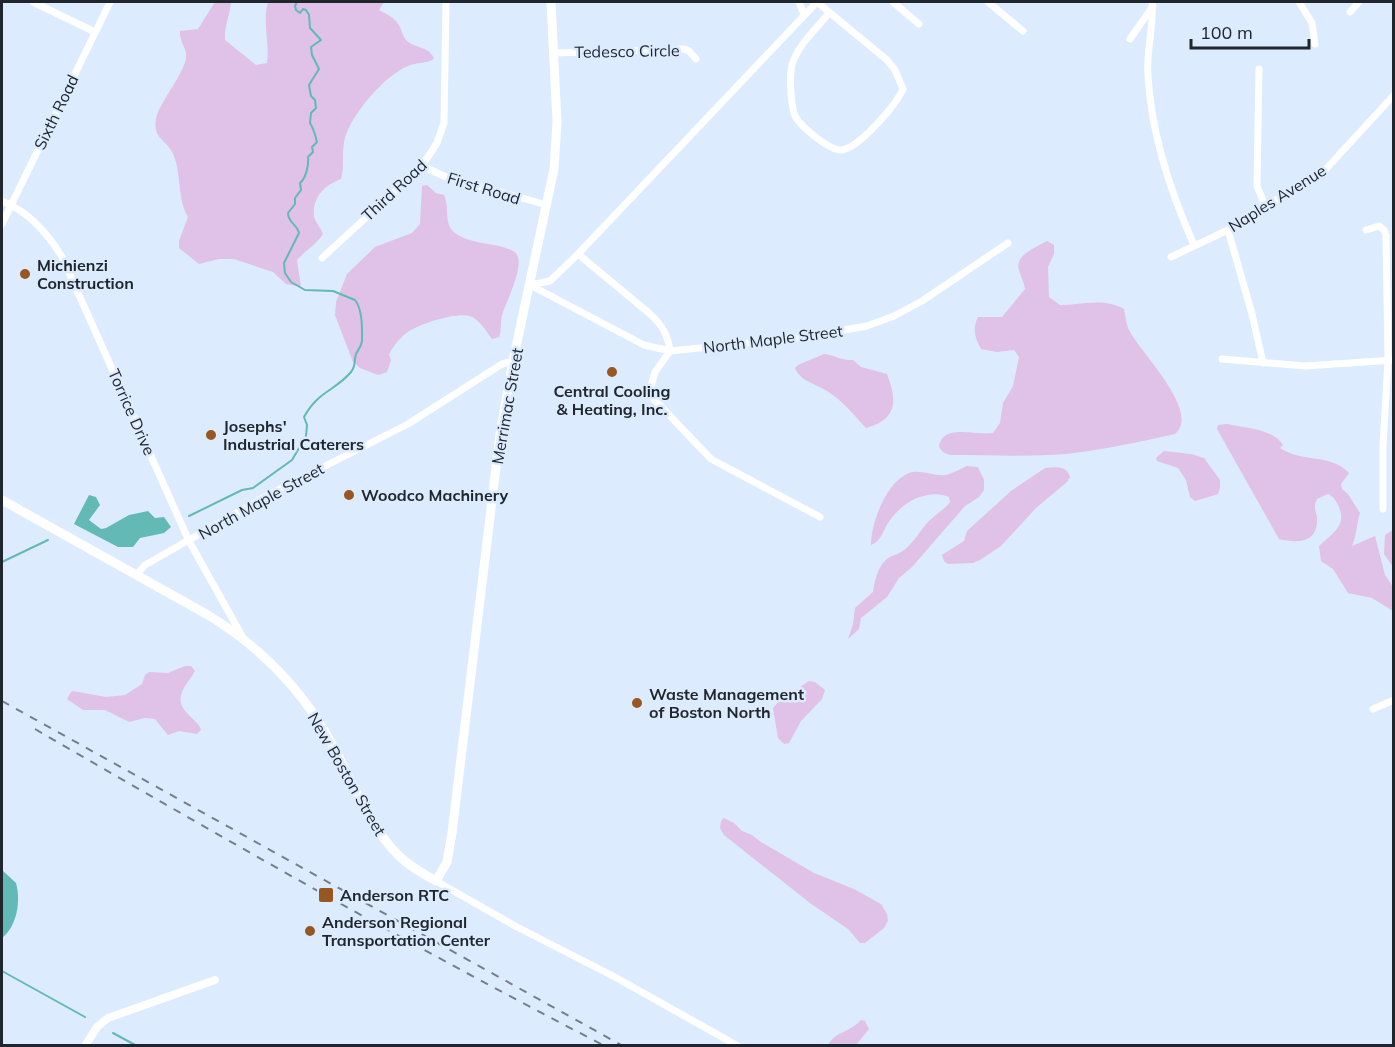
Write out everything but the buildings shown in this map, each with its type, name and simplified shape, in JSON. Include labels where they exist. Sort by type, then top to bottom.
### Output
[{"type":"main road","name":"Merrimac Street","points":[[436,881],[447,862],[451,841],[500,434],[557,146],[551,2]]},
{"type":"main road","name":"New Boston Street","points":[[2,500],[208,615],[244,639],[274,666],[303,699],[331,742],[371,817],[392,849],[410,865],[436,881]]},
{"type":"street","points":[[33,2],[95,33]]},
{"type":"street","name":"Sixth Road","points":[[2,224],[110,2]]},
{"type":"street","name":"Third Road","points":[[322,258],[422,166],[442,134],[446,2]]},
{"type":"street","points":[[798,2],[804,15]]},
{"type":"street","points":[[530,285],[550,281],[578,254],[817,2],[887,60],[895,70],[903,89],[898,100],[859,141],[850,148],[842,150],[829,147],[804,126],[796,117],[793,107],[791,72],[794,60],[829,13]]},
{"type":"street","points":[[893,2],[919,24]]},
{"type":"street","points":[[988,2],[1023,30]]},
{"type":"street","points":[[1299,2],[1313,26],[1315,44]]},
{"type":"street","points":[[1350,12],[1359,2]]},
{"type":"street","points":[[1130,39],[1154,3]]},
{"type":"street","points":[[1154,3],[1148,70],[1155,132],[1164,167],[1194,244]]},
{"type":"street","name":"Tedesco Circle","points":[[554,53],[684,49],[696,59]]},
{"type":"street","points":[[1260,69],[1257,186],[1266,208]]},
{"type":"street","name":"Naples Avenue","points":[[1172,257],[1194,244],[1228,230],[1266,208],[1333,163],[1394,95]]},
{"type":"street","name":"First Road","points":[[422,166],[446,177],[547,205]]},
{"type":"street","name":"Torrice Drive","points":[[2,201],[26,214],[41,228],[69,269],[189,541],[244,639]]},
{"type":"street","points":[[1366,230],[1379,226],[1386,235],[1391,360],[1383,446],[1383,509]]},
{"type":"street","points":[[1228,230],[1252,314],[1263,363]]},
{"type":"street","name":"North Maple Street","points":[[530,285],[644,345],[670,351],[818,335],[876,323],[922,301],[1008,243]]},
{"type":"street","points":[[578,254],[658,321],[668,340],[670,351],[655,372],[649,394],[711,459],[820,517]]},
{"type":"street","points":[[1222,359],[1313,366],[1391,360]]},
{"type":"street","name":"North Maple Street","points":[[136,574],[142,567],[299,478],[393,432],[502,364],[513,362]]},
{"type":"street","points":[[1373,709],[1394,700]]},
{"type":"street","name":"New Boston Street","points":[[436,881],[509,923],[622,981],[738,1046]]},
{"type":"street","points":[[85,1046],[97,1027],[108,1018],[215,980]]},
{"type":"shaded area","points":[[215,2],[231,2],[225,40],[256,65],[267,63],[266,10],[268,2],[384,2],[379,10],[396,22],[407,41],[429,52],[434,59],[408,66],[389,78],[354,118],[344,143],[341,179],[325,188],[315,203],[314,216],[323,234],[297,260],[301,287],[286,284],[273,272],[234,259],[219,259],[199,264],[179,248],[179,241],[188,217],[183,203],[175,159],[156,130],[157,115],[185,63],[186,54],[180,31],[198,29]]},
{"type":"shaded area","points":[[427,185],[436,193],[444,195],[449,225],[455,233],[515,253],[519,263],[516,278],[502,315],[499,337],[492,339],[480,323],[470,316],[448,317],[431,321],[401,337],[389,354],[391,360],[387,372],[378,375],[360,368],[353,362],[335,315],[336,302],[347,274],[375,247],[412,233],[420,224],[422,186]]},
{"type":"shaded area","points":[[1047,241],[1054,245],[1054,254],[1048,267],[1049,297],[1060,305],[1100,302],[1124,309],[1128,328],[1175,396],[1181,424],[1175,434],[1066,454],[950,455],[943,452],[939,447],[946,435],[961,432],[993,433],[1000,423],[1003,403],[1013,386],[1019,357],[1014,350],[997,352],[981,349],[975,333],[976,321],[978,317],[1002,317],[1025,289],[1018,265],[1020,260],[1027,252]]},
{"type":"shaded area","points":[[824,354],[853,360],[861,367],[887,374],[893,401],[892,408],[884,420],[866,428],[838,399],[804,379],[797,372],[795,368],[798,365]]},
{"type":"shaded area","points":[[1227,424],[1265,432],[1278,439],[1283,445],[1280,448],[1289,453],[1325,460],[1349,473],[1341,484],[1342,489],[1360,513],[1352,546],[1375,536],[1385,575],[1393,587],[1393,611],[1372,598],[1348,593],[1333,569],[1321,561],[1319,546],[1338,528],[1341,518],[1338,505],[1330,495],[1317,499],[1316,529],[1309,538],[1298,541],[1279,539],[1217,429],[1218,425]]},
{"type":"shaded area","points":[[1164,451],[1204,458],[1220,480],[1218,494],[1195,501],[1190,497],[1186,480],[1178,468],[1157,461],[1156,458]]},
{"type":"shaded area","points":[[967,466],[978,467],[984,480],[984,490],[979,497],[965,506],[912,567],[899,578],[887,597],[861,618],[859,629],[848,639],[855,608],[873,592],[881,565],[888,558],[908,547],[929,521],[950,502],[949,497],[932,494],[915,499],[893,516],[879,538],[871,545],[881,504],[893,485],[909,473],[946,475]]},
{"type":"shaded area","points":[[1057,467],[1066,470],[1070,477],[1036,508],[1001,546],[973,563],[948,564],[944,561],[942,555],[964,541],[967,531],[1011,491],[1045,468]]},
{"type":"shaded area","points":[[89,495],[96,497],[100,505],[89,520],[101,529],[129,515],[148,511],[155,518],[164,517],[171,527],[164,533],[140,538],[133,547],[118,547],[74,524]]},
{"type":"shaded area","points":[[1393,530],[1394,567],[1384,554],[1385,535]]},
{"type":"shaded area","points":[[191,666],[195,671],[182,691],[181,702],[187,713],[200,727],[201,730],[197,734],[179,731],[168,735],[155,719],[145,718],[129,722],[105,710],[83,710],[67,699],[73,691],[106,697],[125,695],[142,684],[145,675],[149,672],[168,673]]},
{"type":"shaded area","points":[[809,681],[815,682],[825,690],[822,699],[801,721],[789,743],[784,744],[778,738],[773,708],[778,702]]},
{"type":"shaded area","points":[[724,818],[814,873],[854,889],[881,904],[888,921],[884,928],[865,943],[860,943],[848,929],[810,903],[724,835],[720,828]]},
{"type":"shaded area","points":[[2,870],[16,883],[18,905],[11,927],[2,938]]},
{"type":"shaded area","points":[[861,1020],[865,1021],[869,1029],[856,1045],[828,1045],[831,1040]]},
{"type":"waterway","points":[[189,516],[242,490],[253,488],[292,460],[306,436],[307,425],[304,417],[309,408],[351,372],[362,341],[361,314],[355,300],[333,291],[305,290],[291,282],[285,273],[284,263],[299,233],[289,219],[288,213],[301,190],[300,183],[307,171],[308,157],[317,142],[310,123],[311,113],[316,108],[309,85],[319,69],[311,47],[321,40],[310,28],[309,15],[306,10],[303,9],[300,13],[296,10],[297,2]]},
{"type":"waterway","points":[[2,562],[48,540]]},
{"type":"waterway","points":[[2,971],[85,1017]]},
{"type":"waterway","points":[[113,1033],[137,1046]]},
{"type":"railway","points":[[2,701],[623,1046]]},
{"type":"railway","points":[[35,729],[389,930],[605,1046]]},
{"type":"place","name":"Michienzi Construction","points":[[25,274]]},
{"type":"place","name":"Central Cooling & Heating, Inc.","points":[[612,372]]},
{"type":"place","name":"Josephs' Industrial Caterers","points":[[211,435]]},
{"type":"place","name":"Woodco Machinery","points":[[349,495]]},
{"type":"place","name":"Waste Management of Boston North","points":[[637,703]]},
{"type":"place","name":"Anderson RTC","points":[[326,895]]},
{"type":"place","name":"Anderson Regional Transportation Center","points":[[310,931]]}]
